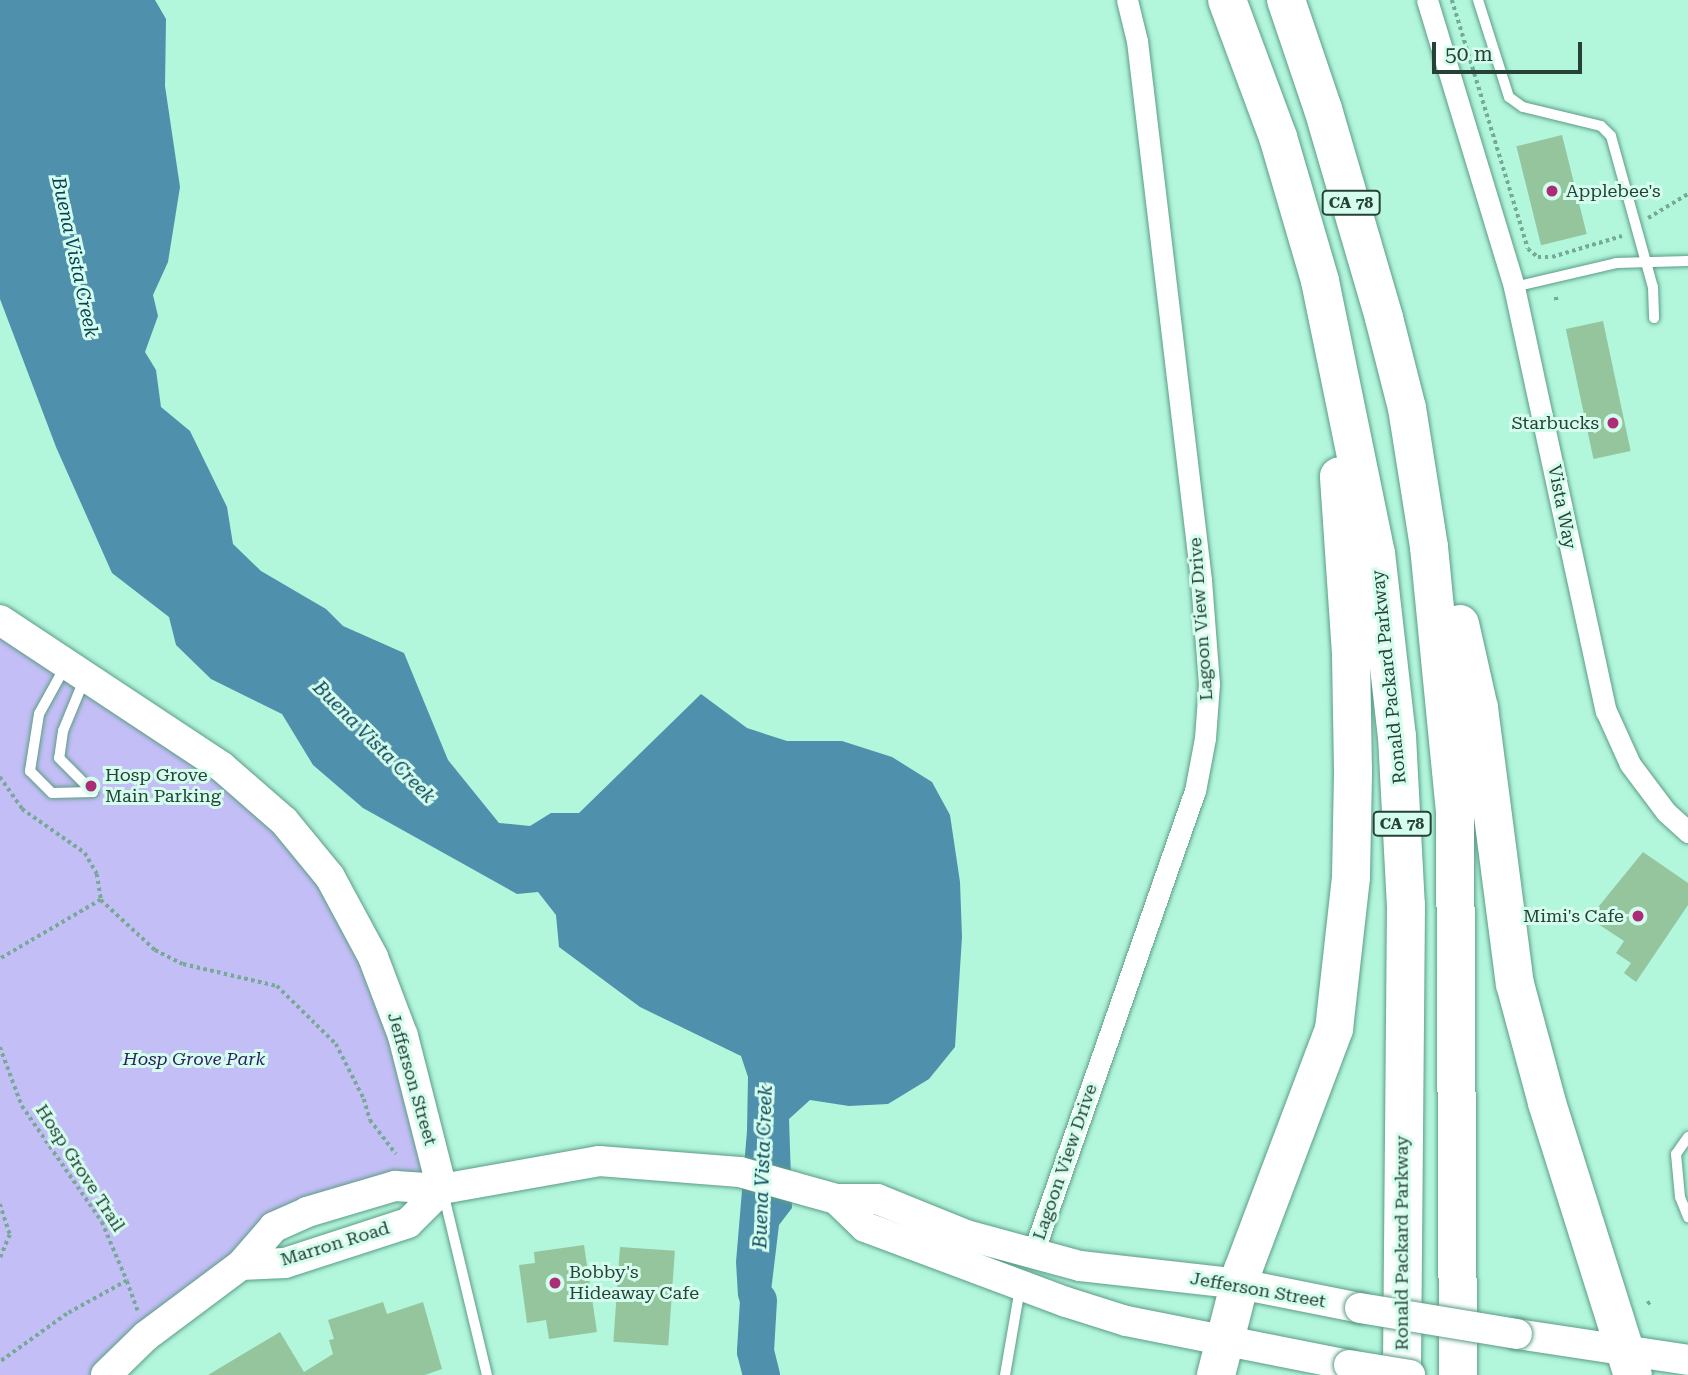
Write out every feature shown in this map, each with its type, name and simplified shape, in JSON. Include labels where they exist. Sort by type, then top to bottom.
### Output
[{"type":"highway","name":"Ronald Packard Parkway","points":[[1227,0],[1278,136],[1320,281],[1376,553],[1397,736],[1405,905],[1402,1375]]},
{"type":"highway","name":"CA 78","points":[[1286,0],[1360,232],[1406,408],[1431,560],[1455,813],[1458,1375]]},
{"type":"highway","points":[[1221,1358],[1240,1284],[1334,1028],[1351,877],[1351,654],[1345,536],[1320,281]]},
{"type":"highway","points":[[1406,408],[1479,708],[1515,984],[1547,1103],[1630,1363]]},
{"type":"main road","name":"Jefferson Street","points":[[0,620],[222,767],[284,821],[330,877],[373,957],[403,1036],[442,1189],[599,1161],[740,1172],[836,1199],[877,1199],[966,1236],[1032,1256],[1080,1266],[1240,1284],[1360,1308],[1517,1334],[1630,1363],[1688,1360]]},
{"type":"main road","name":"Marron Road","points":[[106,1375],[146,1336],[241,1265],[274,1227],[307,1212],[395,1186],[442,1189]]},
{"type":"main road","name":"Jefferson Street","points":[[836,1199],[865,1227],[1020,1288],[1126,1321],[1221,1358],[1349,1365],[1410,1375]]},
{"type":"street","name":"Lagoon View Drive","points":[[1032,1256],[1195,791],[1205,738],[1209,684],[1201,580],[1137,41],[1127,0]]},
{"type":"street","name":"Vista Way","points":[[1427,0],[1514,287],[1606,711],[1630,764],[1665,812],[1688,832]]},
{"type":"lane","points":[[1478,0],[1509,97],[1523,107],[1601,126],[1611,136],[1653,287],[1654,318]]},
{"type":"lane","points":[[1514,287],[1645,260],[1688,261]]},
{"type":"lane","points":[[76,672],[59,758],[93,792],[52,793],[30,771],[39,713],[76,672]]},
{"type":"lane","points":[[1688,1138],[1676,1154],[1684,1183],[1680,1197],[1688,1217]]},
{"type":"lane","points":[[442,1189],[486,1375]]},
{"type":"lane","points":[[1005,1375],[1020,1288]]},
{"type":"path","points":[[1452,0],[1528,249],[1546,259],[1623,235]]},
{"type":"path","points":[[1646,218],[1660,215],[1688,194]]},
{"type":"path","points":[[0,777],[22,809],[85,853],[97,874],[101,900],[155,950],[183,964],[277,986],[335,1044],[370,1120],[396,1154]]},
{"type":"path","points":[[0,959],[101,900]]},
{"type":"path","name":"Hosp Grove Trail","points":[[0,1047],[22,1106],[102,1222],[146,1336]]},
{"type":"path","points":[[0,1204],[10,1236],[0,1258]]},
{"type":"path","points":[[0,1362],[66,1314],[127,1281]]},
{"type":"green space","name":"Hosp Grove Park","points":[[0,635],[222,781],[291,844],[334,907],[370,976],[400,1057],[430,1181],[273,1235],[95,1375],[0,1375]]},
{"type":"water","points":[[0,0],[155,0],[166,19],[165,86],[180,187],[168,262],[153,295],[158,316],[145,352],[156,370],[161,407],[190,431],[227,507],[233,544],[261,571],[326,609],[343,626],[404,653],[448,760],[499,823],[530,826],[551,813],[579,813],[701,694],[747,728],[787,741],[842,741],[892,757],[932,782],[950,815],[960,882],[962,937],[955,1047],[929,1079],[888,1104],[849,1106],[810,1100],[789,1119],[792,1208],[779,1225],[765,1341],[755,1351],[738,1296],[736,1262],[747,1131],[748,1077],[741,1056],[640,1007],[559,947],[556,915],[538,892],[517,894],[363,808],[313,765],[282,714],[211,679],[176,645],[169,617],[112,573],[56,447],[0,299]]},
{"type":"building","name":"Applebee's","points":[[1562,135],[1587,234],[1541,245],[1516,146]]},
{"type":"building","points":[[1603,321],[1631,451],[1593,459],[1566,329]]},
{"type":"building","name":"Mimi's Cafe","points":[[1643,852],[1688,883],[1688,905],[1636,982],[1624,973],[1631,963],[1616,953],[1624,941],[1595,922],[1595,911]]},
{"type":"building","name":"Bobby's Hideaway Cafe","points":[[584,1245],[597,1332],[549,1339],[546,1320],[527,1323],[519,1265],[535,1263],[534,1252]]},
{"type":"building","points":[[620,1247],[675,1251],[668,1346],[613,1342]]},
{"type":"building","points":[[383,1302],[387,1314],[423,1302],[442,1369],[425,1375],[208,1375],[280,1332],[304,1372],[333,1354],[329,1340],[334,1339],[328,1320]]},
{"type":"waterway","name":"Buena Vista Creek","points":[[758,1300],[755,1351],[761,1375]]},
{"type":"place","name":"Applebee's","points":[[1552,191]]},
{"type":"place","name":"Starbucks","points":[[1613,423]]},
{"type":"place","name":"Hosp Grove Main Parking","points":[[91,786]]},
{"type":"place","name":"Mimi's Cafe","points":[[1638,916]]},
{"type":"place","name":"Bobby's Hideaway Cafe","points":[[555,1283]]}]
